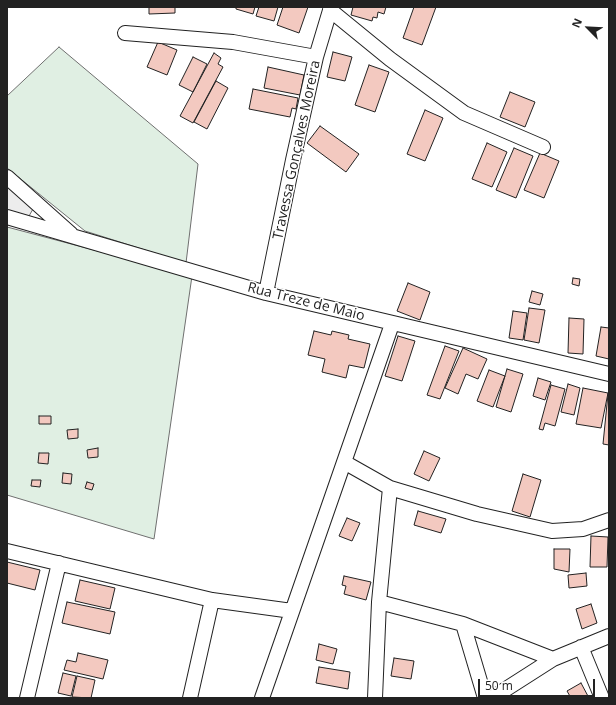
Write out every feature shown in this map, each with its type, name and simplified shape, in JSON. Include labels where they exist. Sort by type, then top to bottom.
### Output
[{"type":"street","name":"Travessa Gonçalves Moreira","points":[[266,293],[316,57],[330,9]]},
{"type":"street","points":[[330,9],[390,59],[464,113],[543,147]]},
{"type":"street","points":[[125,33],[232,42],[316,57]]},
{"type":"street","points":[[7,177],[74,237]]},
{"type":"street","name":"Rua Treze de Maio","points":[[7,217],[266,293],[392,324],[609,374]]},
{"type":"street","points":[[262,698],[392,324]]},
{"type":"street","points":[[344,462],[390,488],[477,514],[552,531],[582,528],[609,520]]},
{"type":"street","points":[[374,698],[379,602],[390,488]]},
{"type":"street","points":[[7,551],[212,600],[292,611]]},
{"type":"street","points":[[27,698],[59,563]]},
{"type":"street","points":[[190,698],[212,600]]},
{"type":"street","points":[[379,602],[463,624],[553,659]]},
{"type":"street","points":[[463,624],[485,698]]},
{"type":"street","points":[[492,698],[553,659],[609,636]]},
{"type":"street","points":[[581,647],[602,698]]},
{"type":"green space","points":[[59,47],[198,164],[186,263],[85,231],[7,168],[7,96]]},
{"type":"green space","points":[[7,227],[192,276],[154,539],[7,495]]},
{"type":"shaded area","points":[[7,186],[33,209],[29,216],[7,211]]},
{"type":"building","points":[[149,7],[175,7],[175,13],[149,14]]},
{"type":"building","points":[[236,7],[255,7],[253,14],[236,9]]},
{"type":"building","points":[[259,7],[278,7],[274,21],[256,16]]},
{"type":"building","points":[[283,7],[308,7],[299,33],[277,25]]},
{"type":"building","points":[[353,7],[386,7],[384,14],[378,12],[377,18],[373,17],[372,21],[351,15]]},
{"type":"building","points":[[414,7],[436,7],[422,45],[403,38]]},
{"type":"building","points":[[158,42],[177,50],[167,75],[147,67]]},
{"type":"building","points":[[333,52],[352,57],[345,81],[327,77]]},
{"type":"building","points":[[214,53],[221,58],[218,64],[223,67],[193,123],[180,116]]},
{"type":"building","points":[[193,57],[207,64],[193,92],[179,85]]},
{"type":"building","points":[[369,65],[389,72],[375,112],[355,105]]},
{"type":"building","points":[[268,67],[304,75],[300,95],[264,88]]},
{"type":"building","points":[[216,81],[228,88],[207,129],[194,122]]},
{"type":"building","points":[[253,89],[298,98],[296,109],[292,108],[290,117],[249,109]]},
{"type":"building","points":[[510,92],[535,102],[525,127],[500,117]]},
{"type":"building","points":[[425,110],[443,118],[425,161],[407,154]]},
{"type":"building","points":[[320,126],[359,154],[346,172],[307,143]]},
{"type":"building","points":[[487,143],[507,152],[492,187],[472,179]]},
{"type":"building","points":[[514,148],[533,156],[516,198],[496,190]]},
{"type":"building","points":[[540,153],[559,161],[544,198],[524,190]]},
{"type":"building","points":[[573,278],[580,279],[579,286],[572,284]]},
{"type":"building","points":[[408,283],[430,292],[420,320],[397,311]]},
{"type":"building","points":[[532,291],[543,294],[540,305],[529,302]]},
{"type":"building","points":[[529,308],[545,310],[539,343],[524,340]]},
{"type":"building","points":[[513,311],[527,313],[523,340],[509,338]]},
{"type":"building","points":[[569,318],[584,319],[583,354],[568,353]]},
{"type":"building","points":[[601,327],[609,328],[609,359],[596,356]]},
{"type":"building","points":[[314,331],[331,335],[332,331],[349,335],[348,339],[370,344],[364,368],[349,365],[346,378],[322,372],[325,359],[308,355]]},
{"type":"building","points":[[398,336],[415,341],[402,381],[385,376]]},
{"type":"building","points":[[445,346],[459,351],[440,399],[427,395]]},
{"type":"building","points":[[463,348],[487,359],[478,379],[466,374],[458,394],[445,388]]},
{"type":"building","points":[[507,369],[523,374],[511,412],[496,407]]},
{"type":"building","points":[[489,370],[505,376],[493,407],[477,401]]},
{"type":"building","points":[[538,378],[551,382],[545,400],[533,396]]},
{"type":"building","points":[[568,384],[580,388],[574,415],[561,412]]},
{"type":"building","points":[[551,385],[565,389],[555,426],[545,423],[543,430],[539,429]]},
{"type":"building","points":[[583,388],[608,393],[601,428],[576,424]]},
{"type":"building","points":[[609,394],[609,445],[603,444]]},
{"type":"building","points":[[39,416],[51,416],[51,424],[39,424]]},
{"type":"building","points":[[78,429],[78,438],[68,439],[67,430]]},
{"type":"building","points":[[98,448],[98,457],[88,458],[87,450]]},
{"type":"building","points":[[424,451],[440,458],[429,481],[414,474]]},
{"type":"building","points":[[39,453],[49,453],[48,464],[38,463]]},
{"type":"building","points":[[63,473],[72,474],[71,484],[62,483]]},
{"type":"building","points":[[523,474],[541,480],[530,517],[512,511]]},
{"type":"building","points":[[32,480],[41,480],[40,487],[31,486]]},
{"type":"building","points":[[87,482],[94,484],[92,490],[85,488]]},
{"type":"building","points":[[418,511],[446,519],[441,533],[414,525]]},
{"type":"building","points":[[347,518],[360,523],[352,541],[339,536]]},
{"type":"building","points":[[591,536],[608,537],[607,567],[590,567]]},
{"type":"building","points":[[554,549],[570,549],[569,572],[554,569]]},
{"type":"building","points":[[7,562],[40,570],[35,590],[7,583]]},
{"type":"building","points":[[586,573],[587,586],[569,588],[568,575]]},
{"type":"building","points":[[344,576],[371,582],[366,600],[344,594],[346,586],[342,585]]},
{"type":"building","points":[[80,580],[115,588],[110,609],[75,601]]},
{"type":"building","points":[[67,602],[115,612],[110,634],[62,623]]},
{"type":"building","points":[[591,604],[597,623],[582,629],[576,609]]},
{"type":"building","points":[[319,644],[337,649],[333,664],[316,660]]},
{"type":"building","points":[[78,653],[108,660],[103,679],[64,670],[67,660],[76,662]]},
{"type":"building","points":[[394,658],[414,661],[411,679],[391,676]]},
{"type":"building","points":[[319,667],[350,672],[348,689],[316,683]]},
{"type":"building","points":[[63,673],[76,676],[71,696],[58,693]]},
{"type":"building","points":[[77,676],[95,680],[91,698],[72,697]]},
{"type":"building","points":[[581,683],[589,698],[571,698],[567,691]]}]
